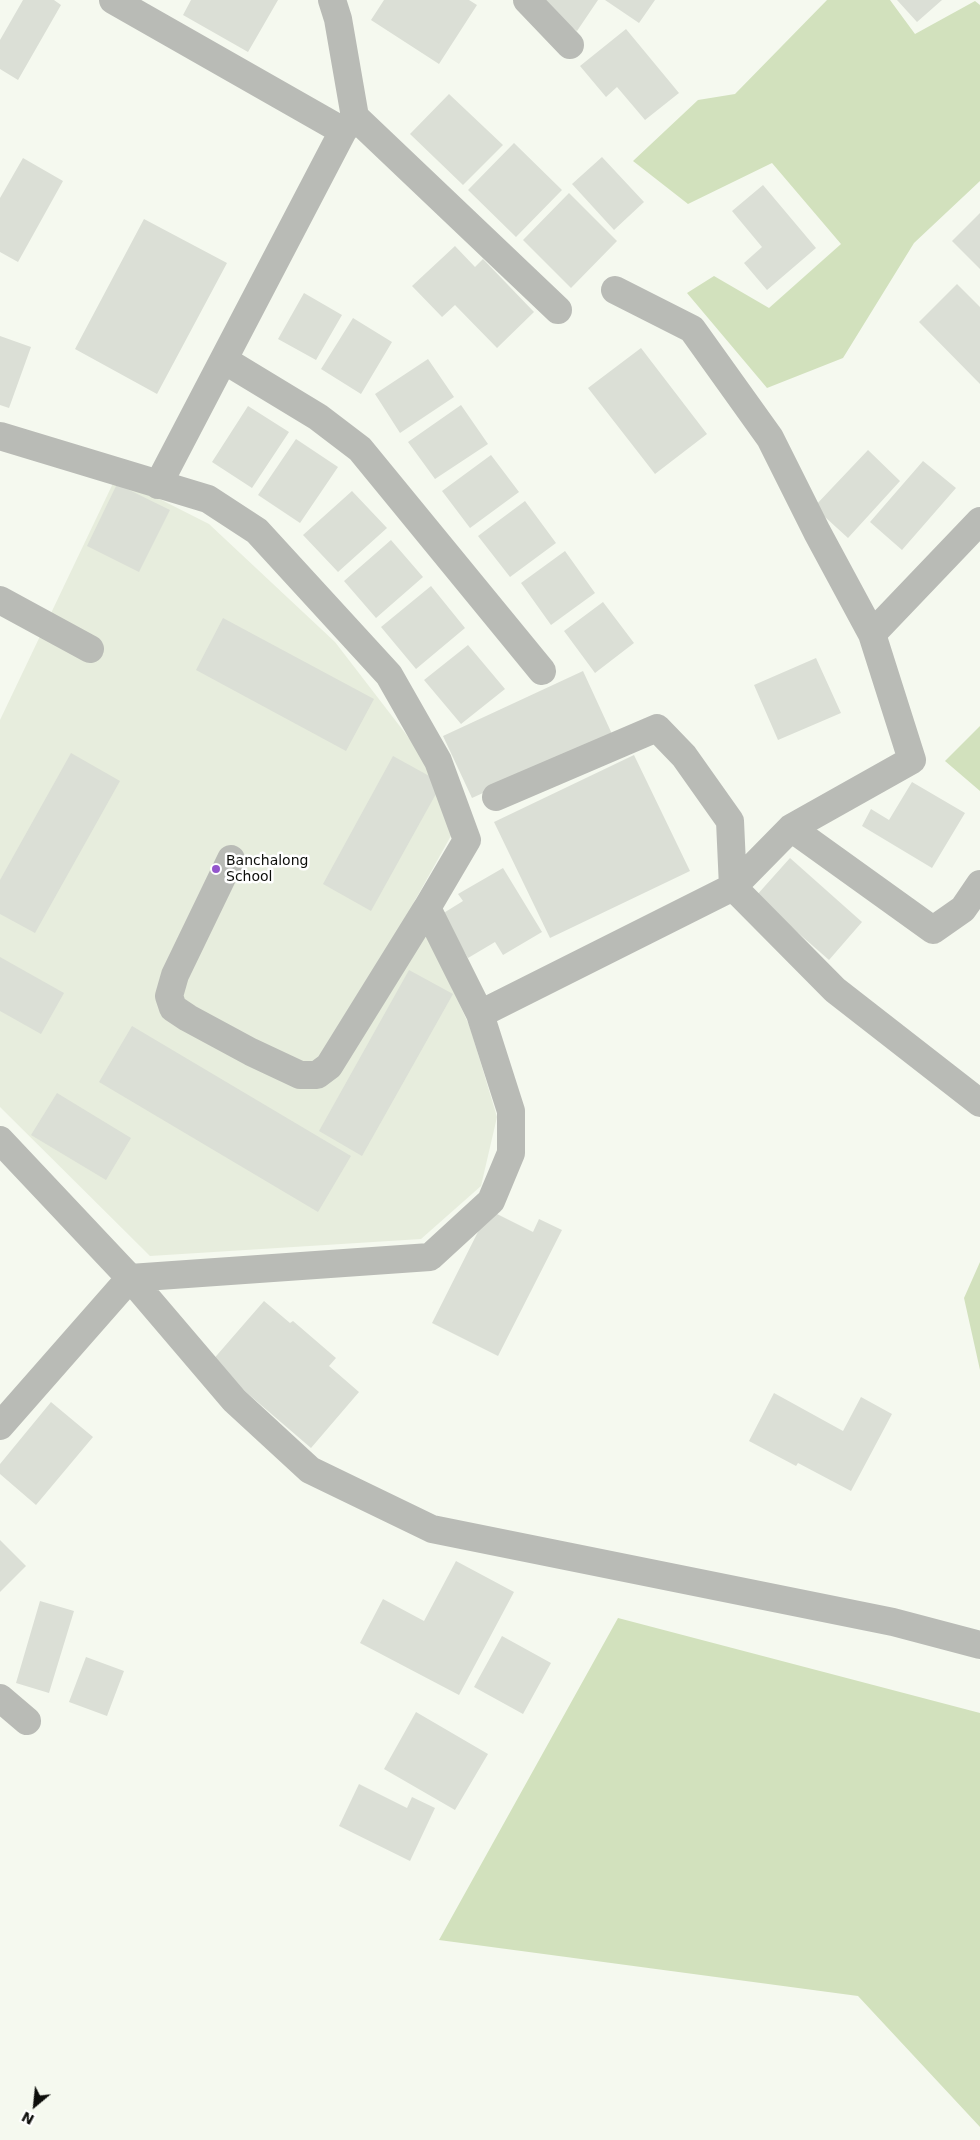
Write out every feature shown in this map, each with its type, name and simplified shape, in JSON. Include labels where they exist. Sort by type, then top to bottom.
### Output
[{"type":"street","points":[[114,0],[349,124],[558,310]]},
{"type":"street","points":[[158,485],[349,124],[338,19],[332,0]]},
{"type":"street","points":[[528,0],[570,45]]},
{"type":"street","points":[[480,1014],[733,887],[791,828],[912,760],[872,634],[817,532],[770,438],[692,329],[615,290]]},
{"type":"street","points":[[224,360],[318,417],[360,450],[542,671]]},
{"type":"street","points":[[0,436],[208,500],[257,531],[389,675],[438,761],[467,840],[329,1066],[317,1075],[300,1075],[250,1052],[173,1008],[169,996],[175,975],[231,859]]},
{"type":"street","points":[[872,634],[980,521]]},
{"type":"street","points":[[0,600],[90,649]]},
{"type":"street","points":[[496,797],[657,728],[684,756],[730,821],[733,887],[835,990],[980,1103]]},
{"type":"street","points":[[791,828],[933,930],[962,909],[980,884]]},
{"type":"street","points":[[0,1426],[130,1278],[430,1256],[491,1201],[511,1153],[512,1111],[480,1014],[427,908]]},
{"type":"street","points":[[0,1140],[130,1278],[234,1400],[310,1470],[432,1530],[893,1622],[980,1645]]},
{"type":"street","points":[[0,1698],[27,1721]]},
{"type":"shaded area","name":"Banchalong School","points":[[116,477],[209,524],[335,642],[422,755],[452,834],[413,904],[470,1027],[497,1117],[481,1186],[421,1239],[150,1256],[0,1107],[0,720]]},
{"type":"green space","points":[[827,0],[890,0],[915,34],[975,1],[980,5],[980,181],[914,243],[843,358],[767,388],[687,293],[714,276],[769,308],[841,244],[772,163],[688,204],[633,161],[698,100],[735,94]]},
{"type":"green space","points":[[980,726],[980,791],[945,761]]},
{"type":"green space","points":[[980,1262],[980,1370],[964,1298]]},
{"type":"green space","points":[[618,1618],[980,1713],[980,2127],[858,1996],[439,1940]]},
{"type":"building","points":[[23,0],[54,0],[61,5],[18,80],[0,69],[0,40]]},
{"type":"building","points":[[191,0],[278,0],[248,52],[183,15]]},
{"type":"building","points":[[384,0],[469,0],[477,5],[439,64],[371,20]]},
{"type":"building","points":[[531,0],[598,0],[577,31]]},
{"type":"building","points":[[605,0],[655,0],[639,23]]},
{"type":"building","points":[[897,0],[942,0],[917,22]]},
{"type":"building","points":[[626,29],[679,93],[645,120],[617,87],[606,97],[580,66]]},
{"type":"building","points":[[449,94],[503,145],[463,185],[410,134]]},
{"type":"building","points":[[514,143],[562,190],[516,237],[468,190]]},
{"type":"building","points":[[602,157],[644,202],[614,230],[572,184]]},
{"type":"building","points":[[23,158],[63,181],[18,262],[0,252],[0,198]]},
{"type":"building","points":[[763,185],[816,248],[767,290],[744,263],[762,247],[732,211]]},
{"type":"building","points":[[569,193],[617,241],[571,288],[523,240]]},
{"type":"building","points":[[980,213],[980,269],[952,241]]},
{"type":"building","points":[[144,219],[227,263],[157,394],[75,349]]},
{"type":"building","points":[[455,246],[475,267],[483,259],[534,312],[497,348],[455,305],[442,317],[412,286]]},
{"type":"building","points":[[957,284],[980,307],[980,384],[919,322]]},
{"type":"building","points":[[304,293],[342,315],[316,360],[278,339]]},
{"type":"building","points":[[353,318],[392,342],[361,394],[321,369]]},
{"type":"building","points":[[0,336],[31,347],[9,408],[0,405]]},
{"type":"building","points":[[641,348],[707,434],[655,474],[588,388]]},
{"type":"building","points":[[428,359],[454,397],[400,433],[375,394]]},
{"type":"building","points":[[461,405],[488,444],[435,479],[408,442]]},
{"type":"building","points":[[248,406],[289,432],[252,488],[212,462]]},
{"type":"building","points":[[296,439],[338,467],[300,523],[258,495]]},
{"type":"building","points":[[868,450],[900,481],[848,538],[814,507]]},
{"type":"building","points":[[491,455],[519,492],[470,528],[442,491]]},
{"type":"building","points":[[923,461],[956,488],[902,550],[870,522]]},
{"type":"building","points":[[117,484],[170,510],[139,572],[87,546]]},
{"type":"building","points":[[352,491],[387,528],[338,572],[303,535]]},
{"type":"building","points":[[525,501],[556,543],[510,577],[478,536]]},
{"type":"building","points":[[391,540],[423,577],[376,618],[344,581]]},
{"type":"building","points":[[565,551],[595,593],[551,625],[521,583]]},
{"type":"building","points":[[431,586],[465,628],[416,669],[381,627]]},
{"type":"building","points":[[603,602],[634,643],[595,673],[564,631]]},
{"type":"building","points":[[223,618],[374,699],[346,751],[196,670]]},
{"type":"building","points":[[468,645],[505,689],[461,724],[424,680]]},
{"type":"building","points":[[816,658],[841,713],[778,740],[754,685]]},
{"type":"building","points":[[583,671],[612,734],[472,798],[443,736]]},
{"type":"building","points":[[71,753],[120,781],[35,933],[0,914],[0,880]]},
{"type":"building","points":[[634,755],[690,871],[550,938],[494,822]]},
{"type":"building","points":[[393,756],[442,783],[371,911],[323,884]]},
{"type":"building","points":[[912,782],[965,813],[932,868],[862,826],[871,809],[889,820]]},
{"type":"building","points":[[790,858],[862,922],[829,960],[756,896]]},
{"type":"building","points":[[503,868],[542,932],[503,955],[495,942],[468,958],[442,914],[463,901],[458,894]]},
{"type":"building","points":[[0,957],[64,993],[41,1034],[0,1011]]},
{"type":"building","points":[[409,970],[453,994],[362,1156],[319,1131]]},
{"type":"building","points":[[132,1026],[351,1156],[318,1212],[99,1082]]},
{"type":"building","points":[[57,1093],[131,1138],[106,1180],[31,1135]]},
{"type":"building","points":[[489,1210],[533,1232],[539,1219],[562,1230],[498,1356],[432,1323]]},
{"type":"building","points":[[264,1301],[290,1323],[293,1321],[336,1358],[329,1366],[359,1392],[311,1448],[211,1362]]},
{"type":"building","points":[[774,1393],[843,1431],[861,1397],[892,1414],[851,1491],[798,1463],[796,1466],[749,1441]]},
{"type":"building","points":[[51,1402],[93,1437],[36,1505],[0,1474],[0,1464]]},
{"type":"building","points":[[0,1540],[26,1566],[0,1592]]},
{"type":"building","points":[[456,1561],[514,1592],[459,1695],[360,1643],[383,1599],[424,1621]]},
{"type":"building","points":[[40,1601],[74,1611],[49,1693],[16,1683]]},
{"type":"building","points":[[502,1636],[551,1663],[523,1714],[474,1687]]},
{"type":"building","points":[[86,1657],[124,1671],[107,1716],[69,1702]]},
{"type":"building","points":[[416,1712],[488,1754],[455,1810],[384,1769]]},
{"type":"building","points":[[359,1784],[407,1808],[412,1797],[435,1808],[410,1861],[339,1826]]},
{"type":"place","name":"Banchalong School","points":[[216,869]]}]
